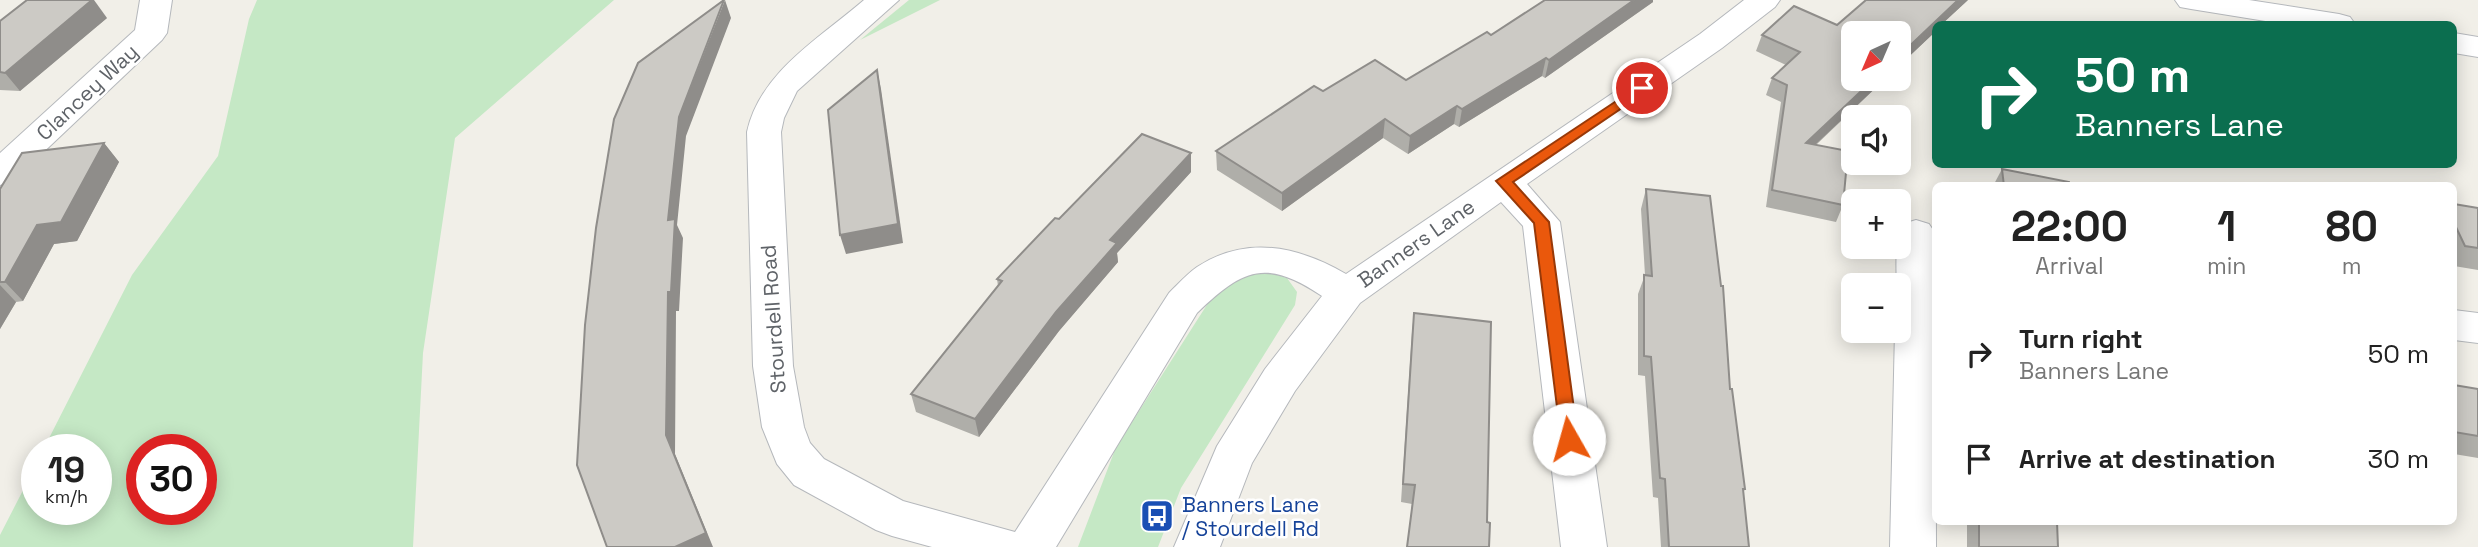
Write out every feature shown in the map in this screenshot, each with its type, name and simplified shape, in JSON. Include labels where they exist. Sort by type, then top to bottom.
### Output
[{"type":"street","name":"Clancey Way","points":[[0,173],[150,33],[156,0]]},
{"type":"street","name":"Stourdell Road","points":[[883,0],[783,86],[765,125],[773,366],[783,427],[792,452],[809,472],[837,489],[892,517],[1002,547]]},
{"type":"street","name":"Banners Lane","points":[[1197,547],[1232,458],[1280,380],[1346,293],[1504,181],[1711,41],[1764,0]]},
{"type":"street","points":[[2191,0],[2320,21]]},
{"type":"street","points":[[2457,44],[2478,47]]},
{"type":"street","points":[[1504,181],[1541,222],[1584,547]]},
{"type":"street","points":[[1913,547],[1916,233]]},
{"type":"street","points":[[1031,547],[1183,303],[1211,277],[1241,262],[1274,259],[1315,272],[1346,293]]},
{"type":"street","points":[[2457,325],[2478,328]]},
{"type":"green space","points":[[257,0],[614,0],[455,138],[423,353],[413,547],[0,547],[0,535],[21,494],[21,525],[112,525],[112,434],[51,434],[132,275],[218,156],[249,19]]},
{"type":"green space","points":[[909,0],[940,0],[860,40]]},
{"type":"green space","points":[[1264,271],[1287,278],[1297,292],[1295,305],[1181,488],[1158,547],[1078,547],[1116,447],[1210,300],[1240,274]]},
{"type":"building","points":[[27,0],[92,0],[5,73],[0,72],[0,21]]},
{"type":"building","points":[[724,0],[679,117],[668,220],[675,219],[671,292],[668,292],[666,435],[706,533],[675,547],[607,547],[577,465],[585,325],[596,228],[614,119],[638,63]]},
{"type":"building","points":[[1545,0],[1634,0],[1549,60],[1546,58],[1462,109],[1457,106],[1410,136],[1385,119],[1282,193],[1216,151],[1314,86],[1323,91],[1375,60],[1406,80],[1487,32],[1491,35]]},
{"type":"building","points":[[1866,0],[1958,0],[1936,21],[1932,21],[1932,25],[1911,45],[1911,21],[1842,21]]},
{"type":"building","points":[[1794,6],[1837,25],[1841,22],[1841,91],[1861,91],[1846,105],[1841,105],[1841,110],[1806,143],[1841,150],[1841,175],[1846,175],[1844,189],[1841,189],[1841,205],[1772,190],[1787,85],[1772,78],[1800,52],[1762,35]]},
{"type":"building","points":[[877,70],[898,224],[840,235],[828,110]]},
{"type":"building","points":[[1142,134],[1191,153],[1110,240],[1117,243],[1056,312],[975,419],[911,394],[1002,281],[997,279],[1055,218],[1059,219]]},
{"type":"building","points":[[104,143],[61,222],[37,225],[5,282],[0,282],[0,189],[22,153]]},
{"type":"building","points":[[2002,169],[2069,182],[2004,182]]},
{"type":"building","points":[[1646,189],[1710,196],[1723,286],[1730,389],[1745,489],[1749,547],[1669,547],[1665,479],[1660,478],[1651,357],[1644,356],[1644,275],[1652,276]]},
{"type":"building","points":[[2457,204],[2478,208],[2478,248],[2465,246],[2457,229]]},
{"type":"building","points":[[1414,313],[1491,322],[1487,522],[1490,523],[1489,547],[1407,547],[1415,485],[1403,484]]},
{"type":"building","points":[[2457,386],[2478,389],[2478,436],[2457,432]]},
{"type":"building","points":[[1979,525],[2057,525],[2058,547],[1979,547]]},
{"type":"place","name":"Banners Lane / Stourdell Rd","points":[[1157,516]]},
{"type":"route","points":[[1569,439],[1541,222],[1504,181],[1642,88]]}]
